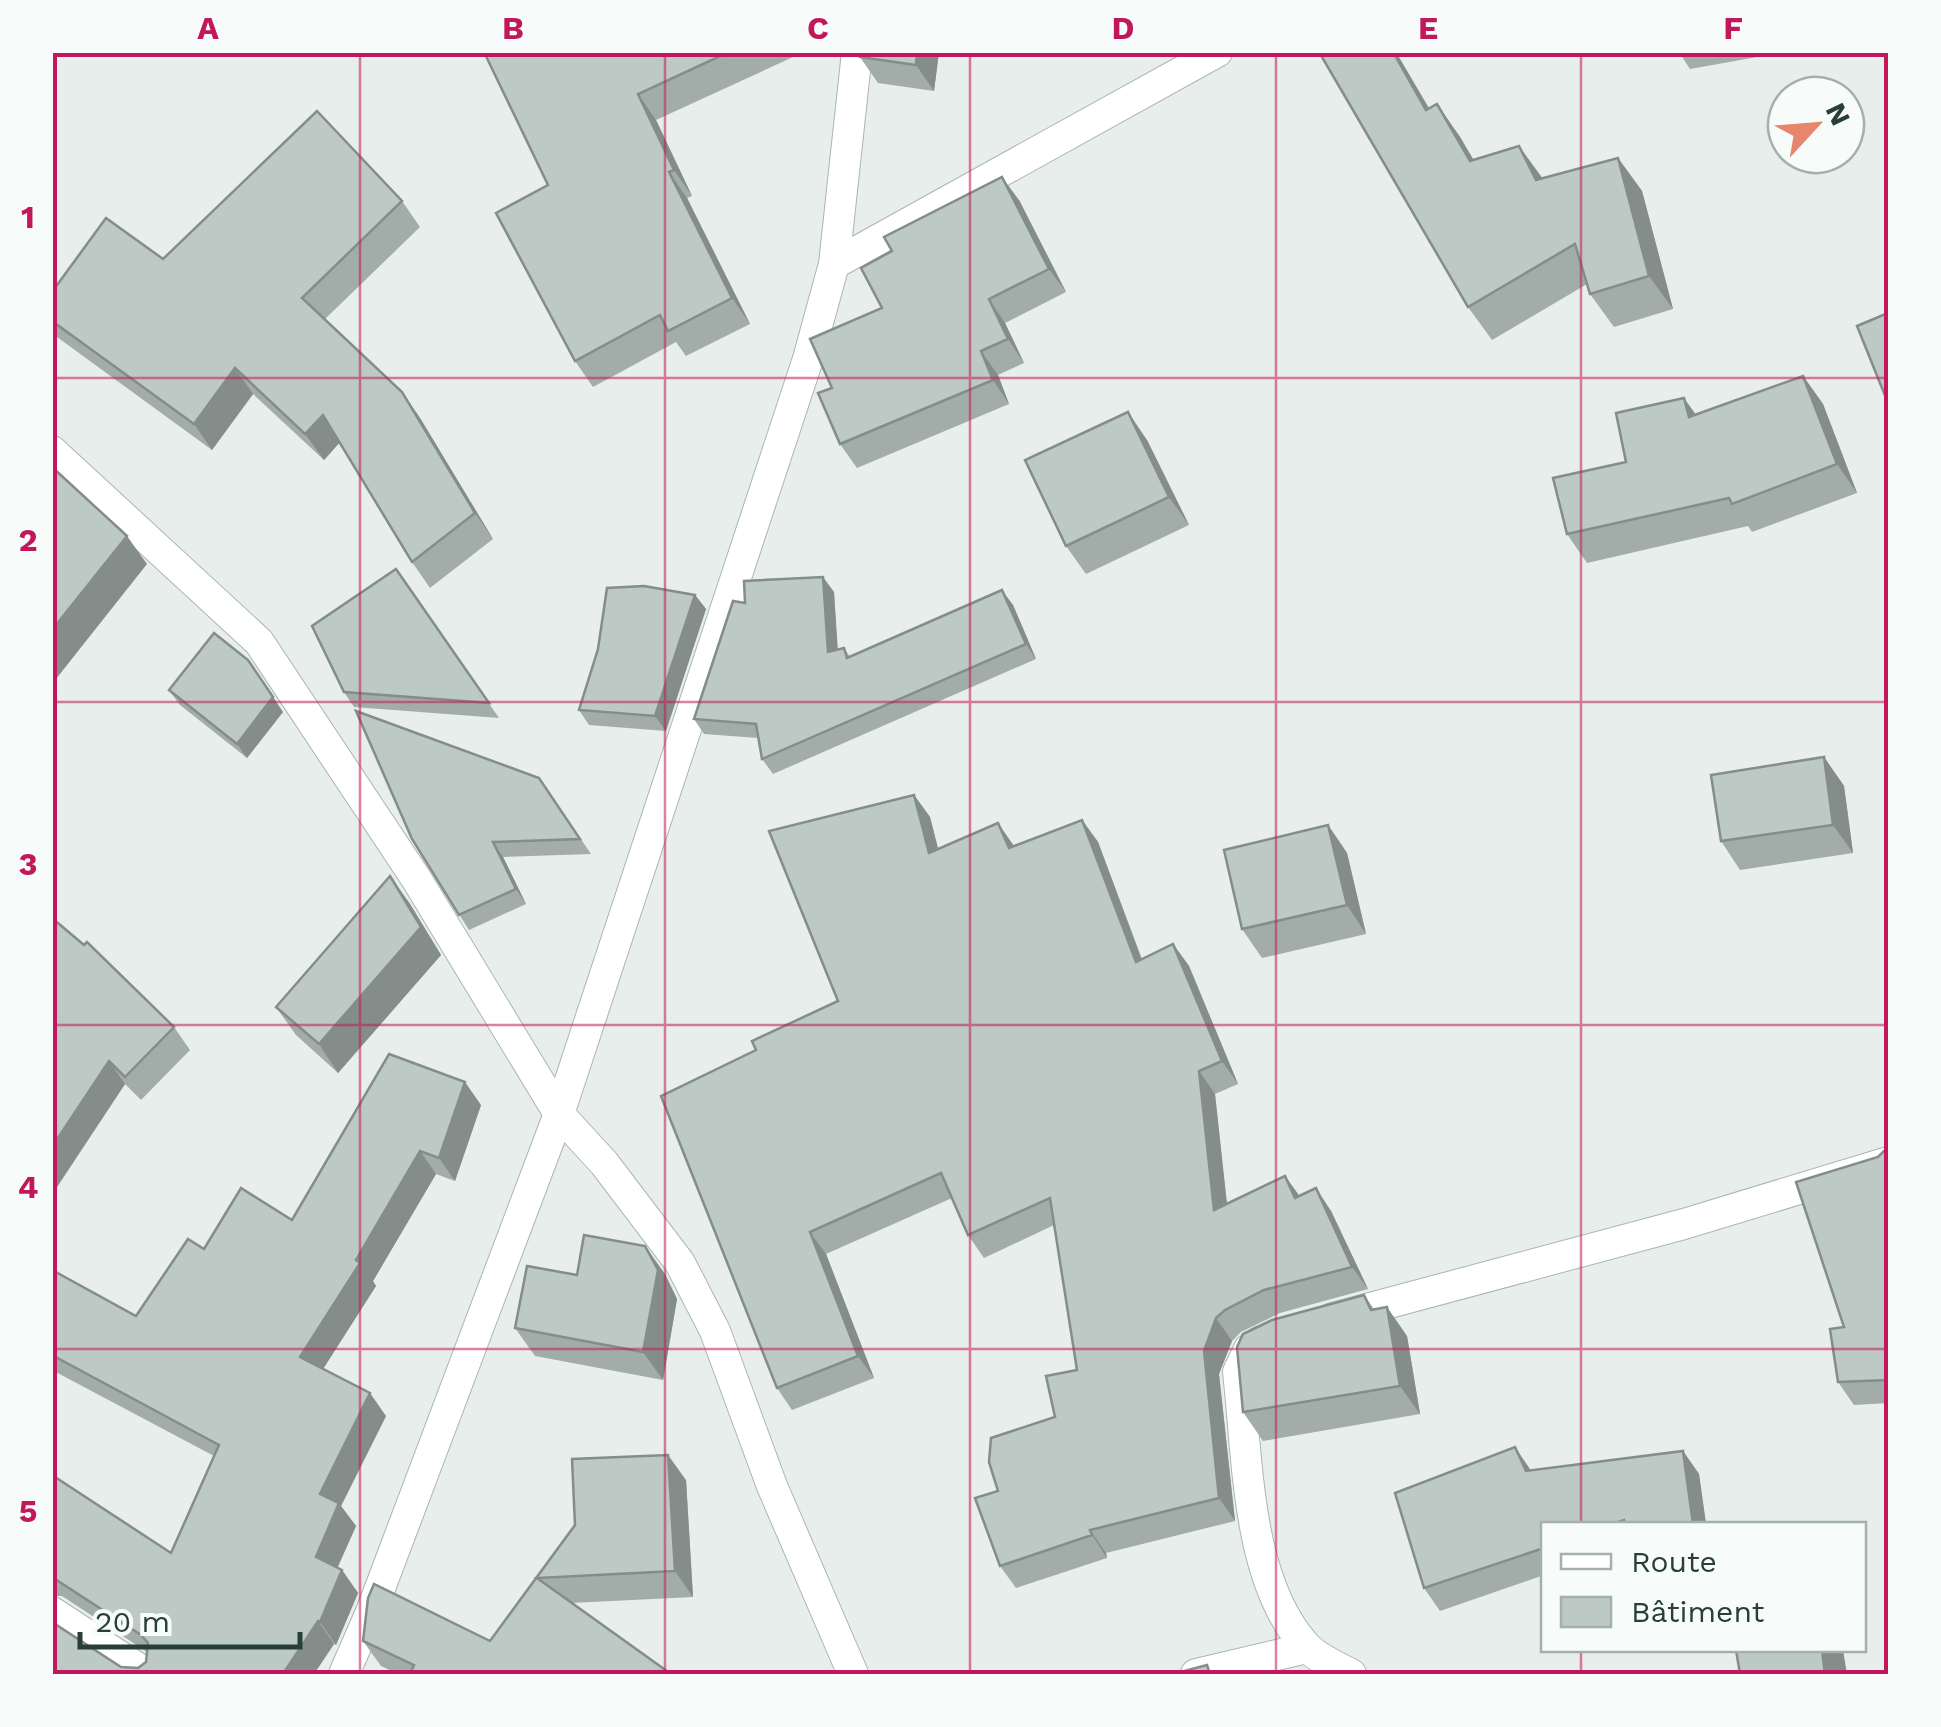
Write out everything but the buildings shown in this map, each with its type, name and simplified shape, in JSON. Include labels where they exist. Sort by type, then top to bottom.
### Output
[{"type":"street","points":[[344,1674],[559,1114],[808,359],[834,264],[857,52]]},
{"type":"street","points":[[834,264],[1218,52]]},
{"type":"street","points":[[52,451],[260,642],[418,880],[559,1114],[604,1163],[680,1264],[715,1332],[772,1486],[853,1674]]},
{"type":"street","points":[[1350,1674],[1307,1648],[1276,1604],[1260,1560],[1238,1372],[1249,1349],[1294,1329],[1684,1224],[1888,1162]]},
{"type":"street","points":[[52,1612],[147,1674]]},
{"type":"street","points":[[1196,1674],[1307,1648]]}]
